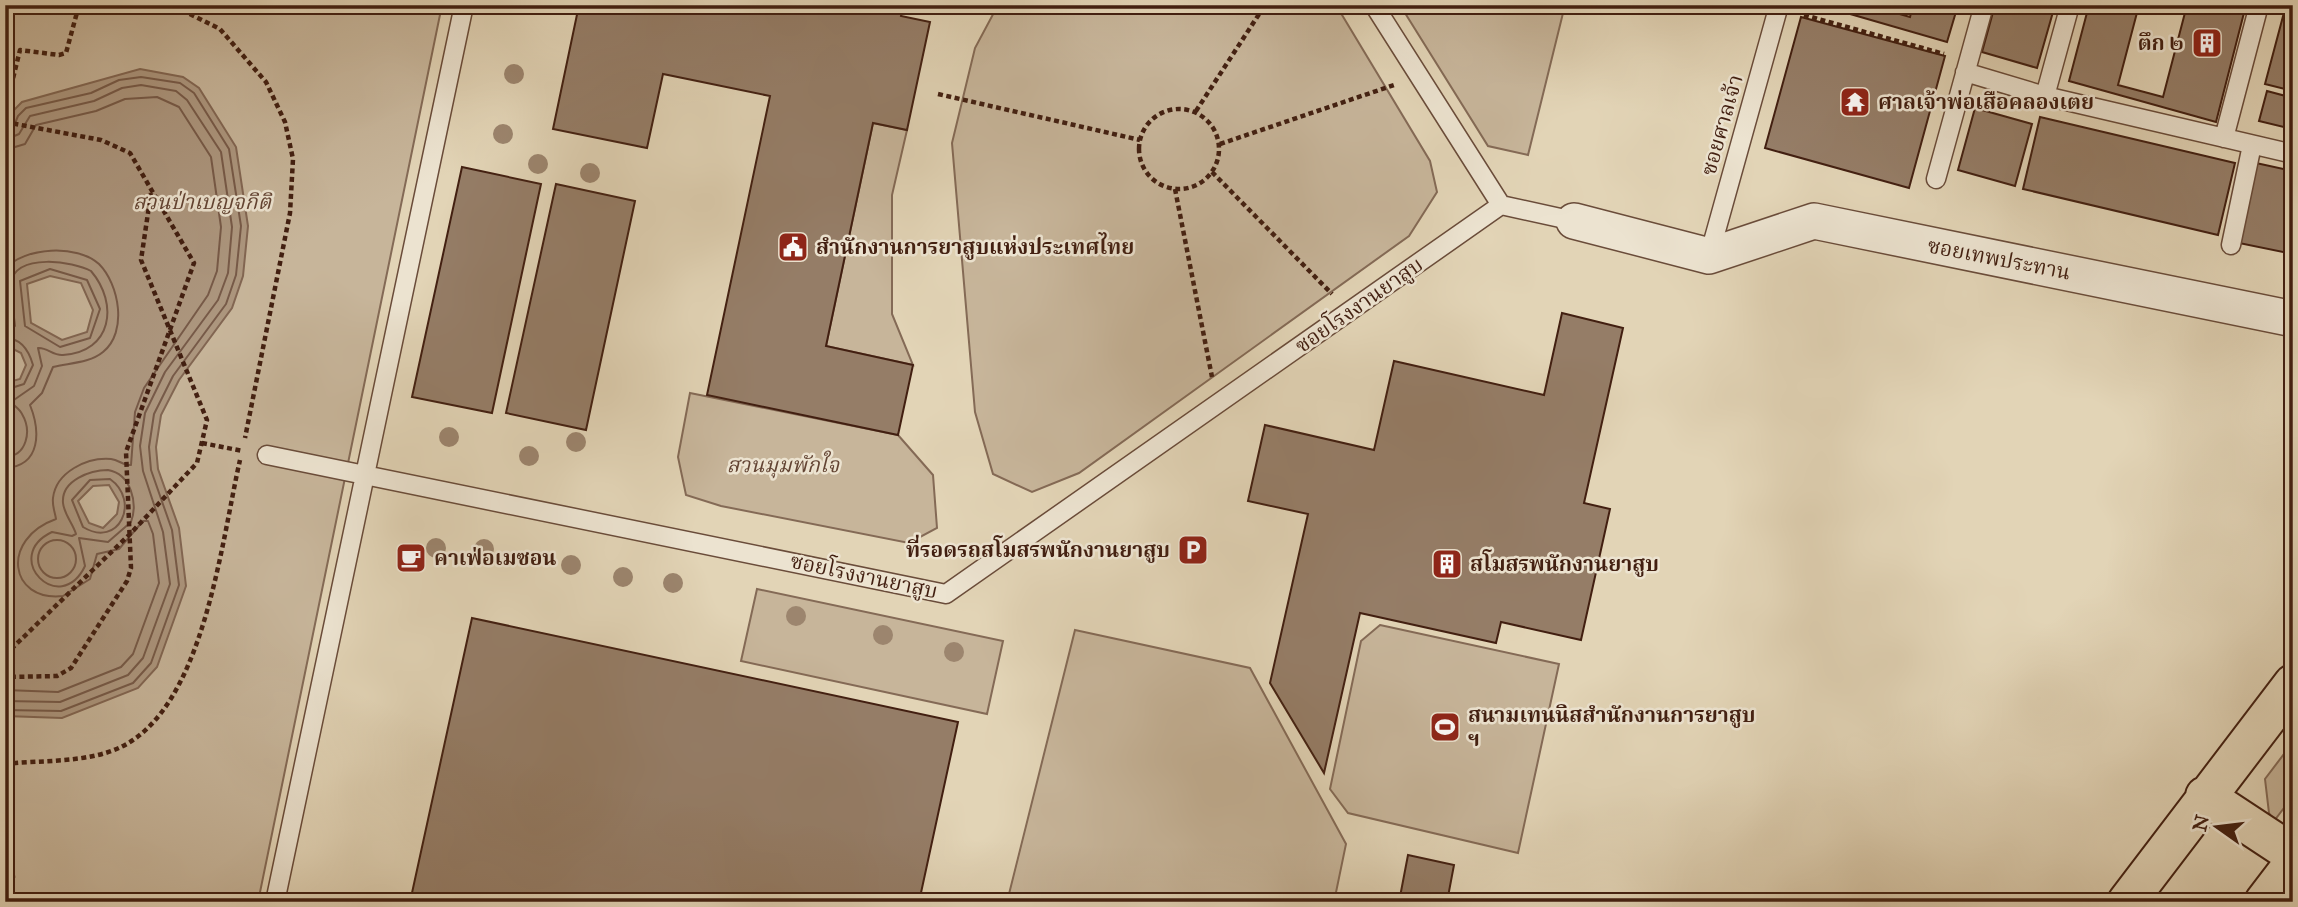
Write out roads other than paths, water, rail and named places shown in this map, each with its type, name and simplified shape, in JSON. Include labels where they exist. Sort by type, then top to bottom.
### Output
[{"type":"main road","points":[[2127,902],[2205,796],[2293,684]]},
{"type":"main road","points":[[2205,796],[2293,854]]},
{"type":"main road","points":[[2264,902],[2293,864]]},
{"type":"street","points":[[1574,221],[1709,256]]},
{"type":"street","name":"ซอยเทพประทาน","points":[[1709,256],[1814,221],[2293,319]]},
{"type":"lane","points":[[275,902],[464,5]]},
{"type":"lane","points":[[1374,5],[1501,205],[1574,221]]},
{"type":"lane","points":[[1936,179],[1984,5]]},
{"type":"lane","points":[[2045,96],[2070,5]]},
{"type":"lane","points":[[2224,138],[2259,5]]},
{"type":"lane","name":"ซอยศาลเจ้า","points":[[1709,256],[1778,7]]},
{"type":"lane","points":[[1965,72],[2045,96],[2293,153]]},
{"type":"lane","points":[[2231,245],[2252,145]]},
{"type":"lane","name":"ซอยโรงงานยาสูบ","points":[[267,455],[946,594],[1501,205]]},
{"type":"water","points":[[140,69],[183,77],[199,88],[236,147],[248,226],[243,276],[232,308],[179,380],[161,415],[156,447],[158,469],[179,528],[186,586],[157,667],[138,688],[62,718],[5,716],[5,443],[11,434],[5,418],[5,383],[20,379],[26,365],[21,353],[5,345],[5,130],[11,113],[22,102]],"holes":[[[50,276],[81,283],[93,310],[87,332],[62,340],[31,323],[27,284]],[[109,485],[119,502],[117,514],[103,528],[89,523],[78,501],[93,486]]]},
{"type":"place","name":"ตึก ๒","points":[[2207,43]]},
{"type":"place","name":"ศาลเจ้าพ่อเสือคลองเตย","points":[[1855,102]]},
{"type":"place","name":"สำนักงานการยาสูบแห่งประเทศไทย","points":[[793,247]]},
{"type":"place","name":"ที่รอดรถสโมสรพนักงานยาสูบ","points":[[1193,550]]},
{"type":"place","name":"คาเฟ่อเมซอน","points":[[411,558]]},
{"type":"place","name":"สโมสรพนักงานยาสูบ","points":[[1447,564]]},
{"type":"place","name":"สนามเทนนิสสำนักงานการยาสูบ ฯ","points":[[1445,727]]},
{"type":"park label","name":"สวนป่าเบญจกิติ","points":[[202,202]]},
{"type":"park label","name":"สวนมุมพักใจ","points":[[783,465]]}]
